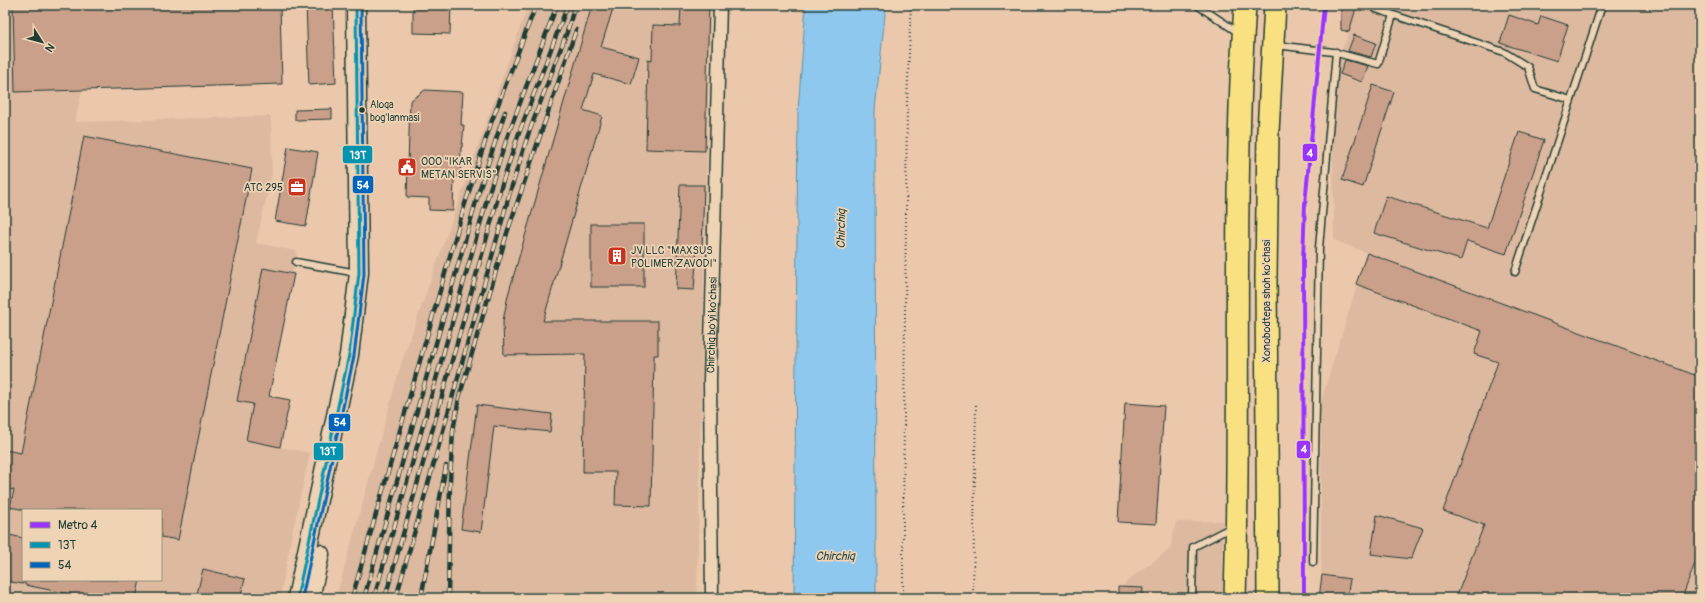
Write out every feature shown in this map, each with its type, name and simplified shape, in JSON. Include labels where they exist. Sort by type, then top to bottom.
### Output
[{"type":"highway","points":[[1235,598],[1239,228],[1245,5]]},
{"type":"highway","name":"Xonobodtepa shoh ko'chasi","points":[[1268,598],[1266,277],[1268,132],[1275,5]]},
{"type":"main road","points":[[297,598],[365,273],[356,5]]},
{"type":"main road","points":[[310,598],[360,358],[365,273],[368,5]]},
{"type":"street","name":"Chirchiq bo'yi ko'chasi","points":[[712,598],[710,380],[720,5]]},
{"type":"lane","points":[[1197,5],[1243,36]]},
{"type":"lane","points":[[1377,5],[1376,9],[1504,52],[1528,67],[1535,89],[1571,100]]},
{"type":"lane","points":[[1515,272],[1602,5]]},
{"type":"lane","points":[[1272,44],[1336,52],[1378,64],[1393,15]]},
{"type":"lane","points":[[1314,562],[1319,248],[1336,52]]},
{"type":"lane","points":[[296,262],[365,273]]},
{"type":"lane","points":[[1192,598],[1193,547],[1237,524]]},
{"type":"path","points":[[903,598],[907,104],[911,5]]},
{"type":"path","points":[[972,598],[976,402]]},
{"type":"shaded area","points":[[5,5],[80,5],[82,90],[75,122],[271,116],[272,174],[256,243],[297,251],[269,396],[290,400],[280,447],[310,453],[290,543],[280,598],[5,598]]},
{"type":"shaded area","points":[[528,5],[710,5],[697,598],[336,598],[401,364]]},
{"type":"shaded area","points":[[1341,5],[1700,5],[1700,598],[1322,598],[1321,401],[1367,253],[1334,240],[1332,74],[1349,32],[1341,30]]},
{"type":"shaded area","points":[[1223,521],[1223,598],[1114,598],[1128,580],[1170,549],[1176,522]]},
{"type":"water","name":"Chirchiq","points":[[806,5],[886,5],[875,110],[876,598],[794,598],[798,111]]},
{"type":"building","points":[[13,5],[280,5],[282,84],[15,92]]},
{"type":"building","points":[[306,5],[333,5],[336,83],[309,85]]},
{"type":"building","points":[[413,5],[451,5],[450,34],[413,33]]},
{"type":"building","points":[[592,5],[614,5],[601,47],[639,57],[631,84],[594,74],[583,110],[602,116],[543,321],[658,321],[658,355],[654,355],[651,506],[615,505],[616,472],[583,472],[585,354],[504,355],[503,321],[508,295]]},
{"type":"building","points":[[681,5],[709,5],[705,151],[646,149],[648,60],[652,61],[653,25],[680,26]]},
{"type":"building","points":[[1341,5],[1357,5],[1349,32],[1341,30]]},
{"type":"building","points":[[1509,15],[1538,25],[1541,16],[1568,25],[1557,61],[1500,43]]},
{"type":"building","points":[[1354,35],[1376,43],[1371,57],[1348,51]]},
{"type":"building","points":[[1345,60],[1368,66],[1362,82],[1340,74]]},
{"type":"building","points":[[1373,85],[1394,92],[1363,187],[1342,180]]},
{"type":"building","points":[[425,90],[463,92],[461,125],[464,125],[461,147],[460,177],[454,177],[453,211],[429,210],[429,198],[407,197],[410,101]]},
{"type":"building","points":[[332,109],[332,119],[295,120],[295,110]]},
{"type":"building","points":[[1519,132],[1544,140],[1506,254],[1467,241],[1461,260],[1374,233],[1386,196],[1487,228]]},
{"type":"building","points":[[84,136],[252,169],[178,540],[162,537],[162,509],[22,509],[10,507],[14,490],[5,488],[5,450],[21,453]]},
{"type":"building","name":"ATC 295","points":[[288,147],[318,152],[306,226],[275,221]]},
{"type":"building","points":[[680,185],[704,185],[702,249],[697,248],[694,290],[676,289]]},
{"type":"building","name":"JV LLC \"MAXSUS POLIMER ZAVODI\"","points":[[591,224],[644,224],[644,287],[591,287]]},
{"type":"building","points":[[1367,253],[1700,377],[1700,550],[1682,598],[1456,598],[1484,525],[1443,511],[1498,362],[1474,354],[1482,331],[1356,284]]},
{"type":"building","points":[[263,268],[294,274],[269,396],[290,400],[280,447],[246,440],[253,404],[237,401]]},
{"type":"building","points":[[1125,403],[1164,406],[1156,524],[1118,522]]},
{"type":"building","points":[[477,405],[552,414],[550,432],[494,426],[481,532],[461,529]]},
{"type":"building","points":[[1377,515],[1423,528],[1411,559],[1371,554]]},
{"type":"building","points":[[9,535],[22,538],[23,584],[5,581],[5,552]]},
{"type":"building","points":[[203,569],[245,579],[240,598],[196,598]]},
{"type":"building","points":[[1322,575],[1350,579],[1347,598],[1319,598]]},
{"type":"building","points":[[25,581],[140,581],[136,598],[90,598],[25,585]]},
{"type":"building","points":[[1118,587],[1143,588],[1142,598],[1118,598]]},
{"type":"railway","points":[[352,598],[464,207],[491,123],[536,5]]},
{"type":"railway","points":[[374,598],[490,189],[509,132],[557,5]]},
{"type":"railway","points":[[396,598],[510,192],[528,135],[567,32],[575,5]]},
{"type":"railway","points":[[385,598],[501,187],[519,133],[567,7]]},
{"type":"railway","points":[[448,598],[450,480],[453,431],[459,398],[507,233],[576,30]]},
{"type":"railway","points":[[364,598],[479,191],[505,112]]},
{"type":"railway","points":[[421,598],[446,466]]},
{"type":"metro line","name":"4","points":[[1304,598],[1303,259],[1305,204],[1324,5]]},
{"type":"transit line","name":"13Т","points":[[297,598],[349,355],[359,273],[356,5]]},
{"type":"transit line","name":"54","points":[[302,598],[354,356],[364,274],[361,5]]},
{"type":"place","name":"Aloqa bog'lanmasi","points":[[362,110]]},
{"type":"place","name":"OOO \"IKAR METAN SERVIS\"","points":[[407,167]]},
{"type":"place","name":"ATC 295","points":[[297,187]]},
{"type":"place","name":"JV LLC \"MAXSUS POLIMER ZAVODI\"","points":[[617,256]]}]
